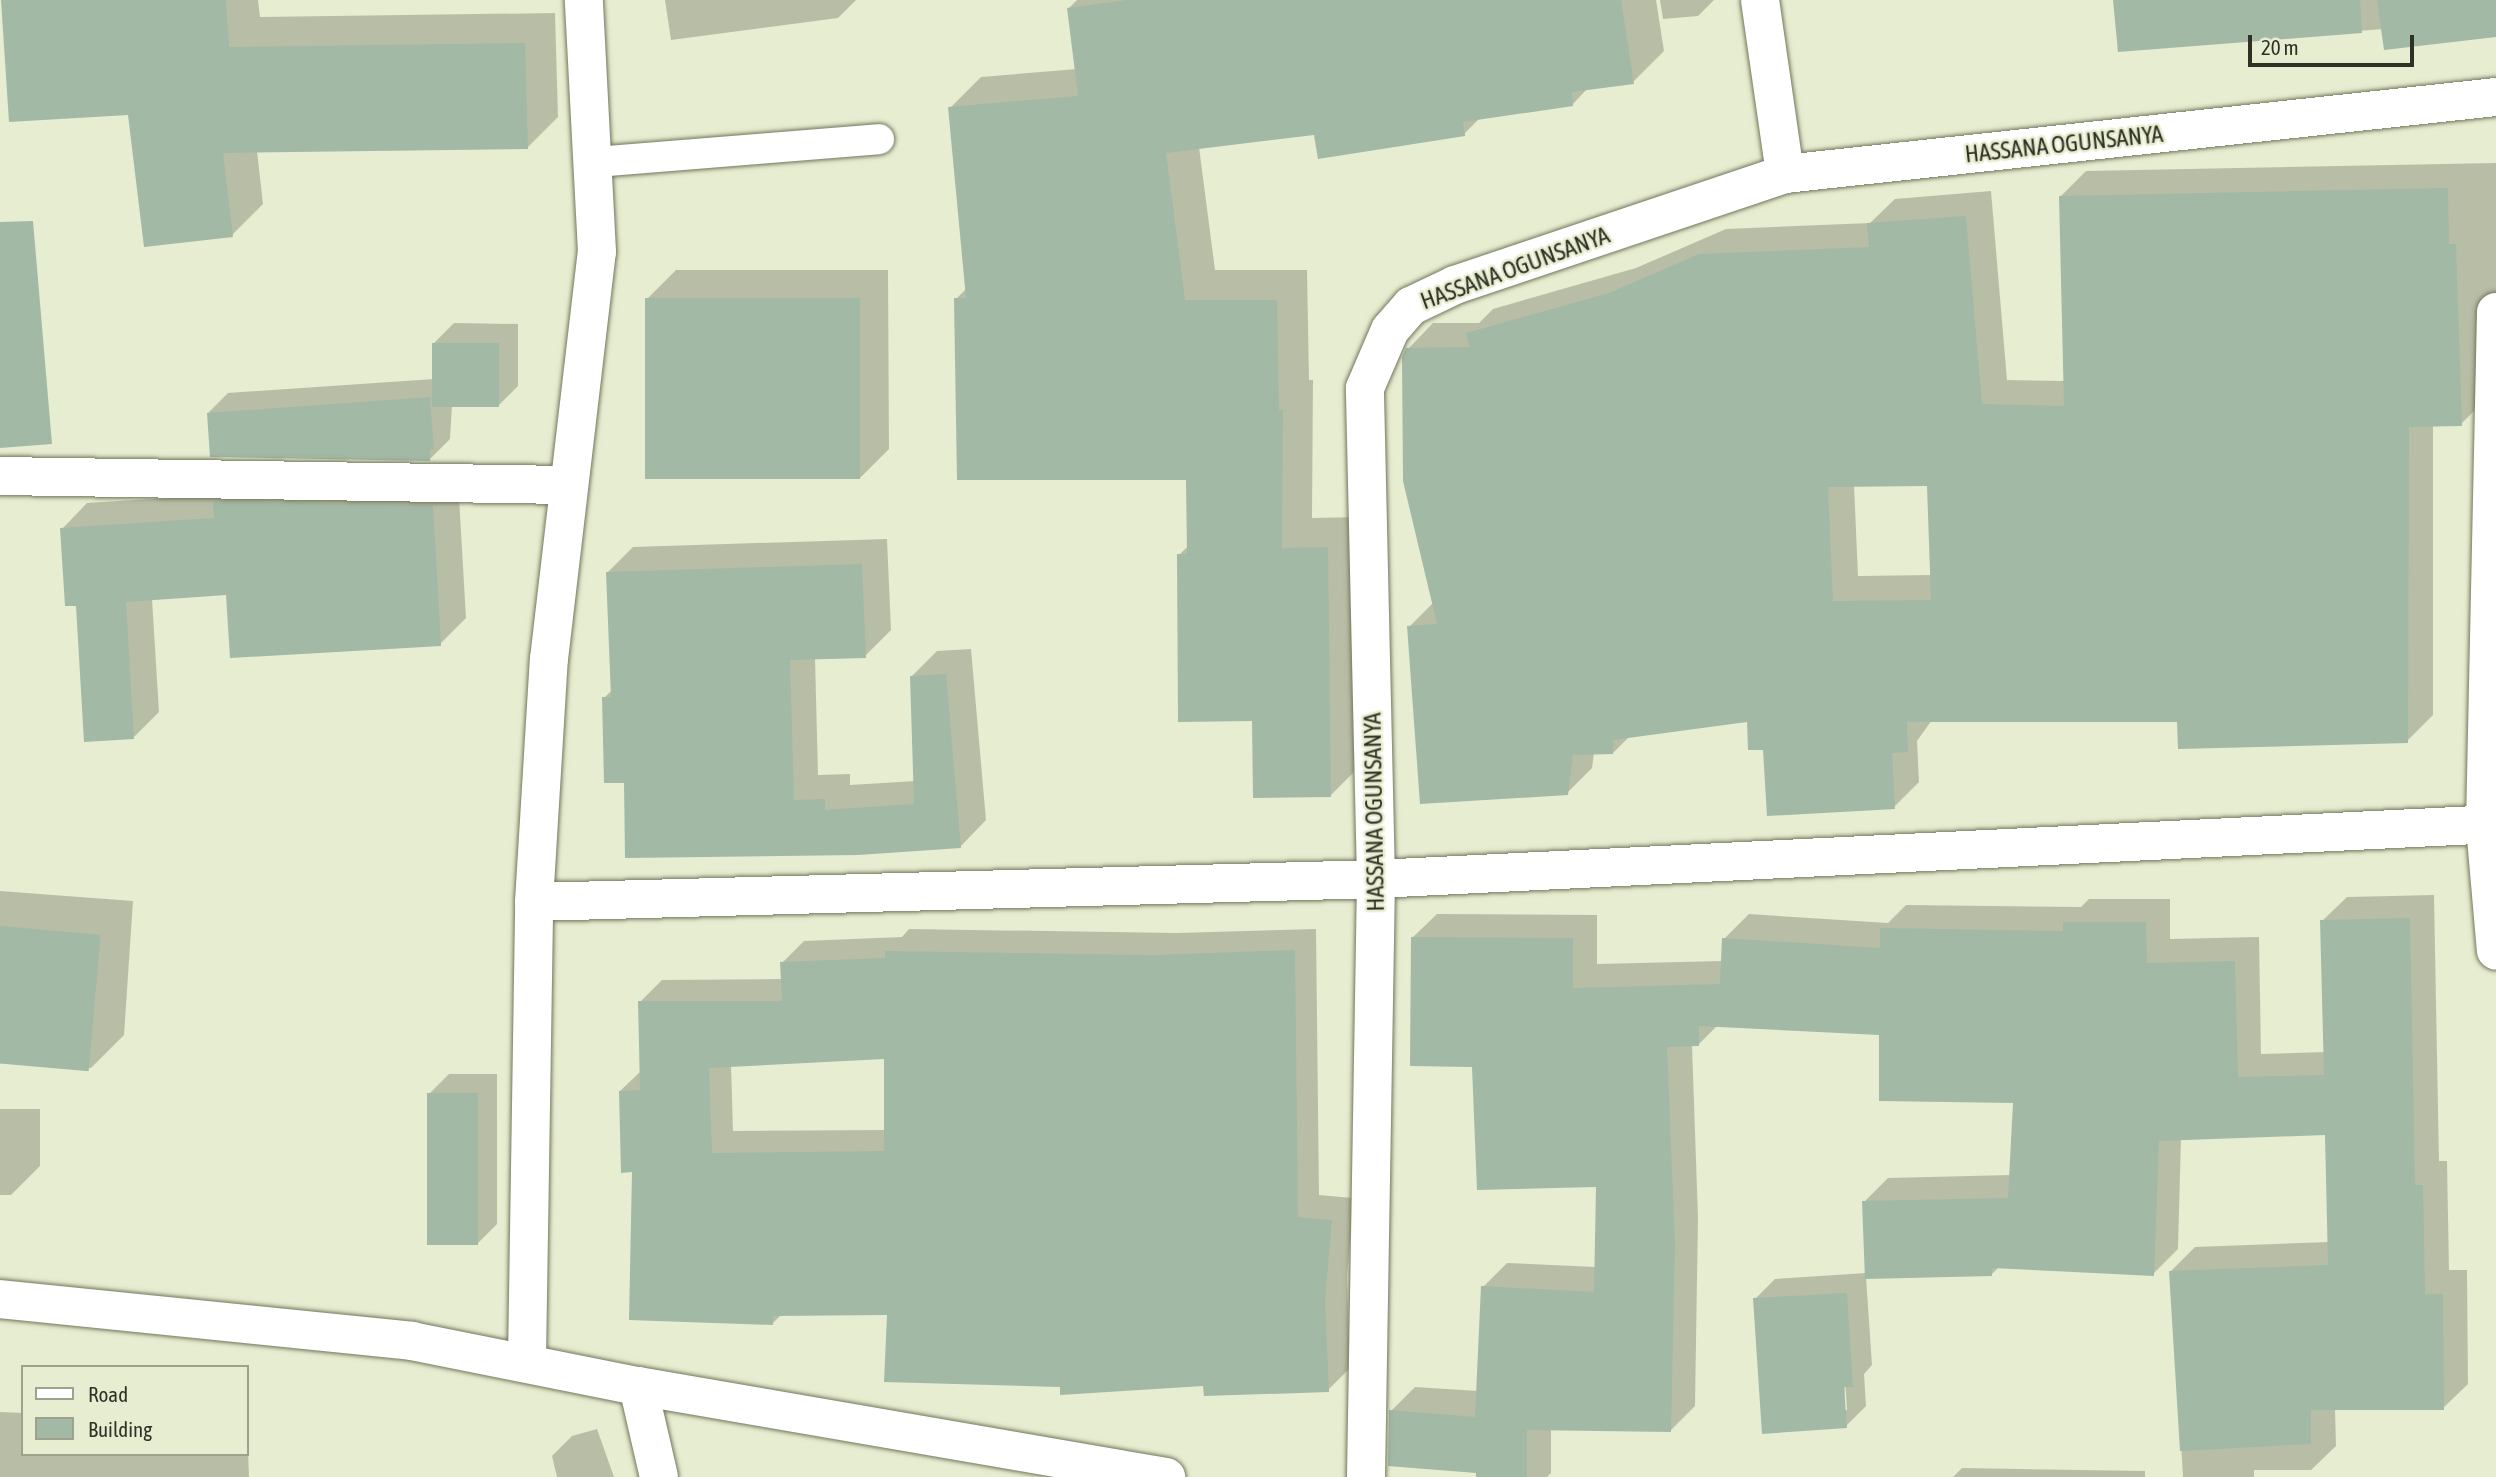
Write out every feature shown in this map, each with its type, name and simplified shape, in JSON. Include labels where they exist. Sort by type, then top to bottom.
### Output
[{"type":"street","points":[[527,1360],[534,902],[549,659],[597,252],[595,162],[584,0]]},
{"type":"street","points":[[1760,0],[1785,174]]},
{"type":"street","name":"HASSANA OGUNSANYA","points":[[1366,1477],[1376,879],[1365,388],[1390,331],[1411,306],[1455,285],[1785,174],[2496,97]]},
{"type":"street","points":[[2496,312],[2491,825],[2496,951]]},
{"type":"street","points":[[0,476],[569,485]]},
{"type":"street","points":[[534,902],[1376,879],[1811,855],[2491,825]]},
{"type":"street","points":[[0,1299],[412,1341],[527,1360],[638,1386],[1166,1477]]},
{"type":"street","points":[[638,1386],[659,1477]]},
{"type":"lane","points":[[595,162],[879,139]]},
{"type":"building","points":[[1,0],[226,0],[229,47],[525,43],[528,149],[223,153],[233,237],[144,247],[128,115],[9,122]]},
{"type":"building","points":[[1127,0],[1621,0],[1634,84],[1572,92],[1573,106],[1463,122],[1465,136],[1318,159],[1314,135],[1166,153],[1185,300],[1277,300],[1279,410],[1283,410],[1282,548],[1328,547],[1331,797],[1253,798],[1252,721],[1178,722],[1177,554],[1187,554],[1186,480],[957,480],[954,298],[966,298],[948,107],[1078,96],[1067,8]]},
{"type":"building","points":[[2113,0],[2360,0],[2362,33],[2118,52]]},
{"type":"building","points":[[2377,0],[2496,0],[2496,37],[2384,50]]},
{"type":"building","points":[[2448,188],[2449,244],[2456,244],[2462,426],[2409,427],[2408,743],[2178,749],[2177,722],[1907,722],[1908,752],[1892,753],[1895,809],[1767,816],[1763,750],[1748,750],[1747,722],[1613,740],[1613,754],[1573,755],[1568,795],[1420,804],[1407,626],[1437,624],[1403,481],[1402,357],[1406,348],[1469,347],[1466,333],[1609,293],[1699,254],[1869,247],[1867,223],[1966,216],[1982,404],[2064,406],[2059,196]],"holes":[[[1927,486],[1931,600],[1833,601],[1828,487]]]},
{"type":"building","points":[[33,221],[52,444],[0,448],[0,222]]},
{"type":"building","points":[[645,298],[860,298],[860,479],[645,479]]},
{"type":"building","points":[[432,343],[499,343],[499,407],[432,407]]},
{"type":"building","points":[[430,397],[434,449],[430,449],[430,461],[210,457],[207,413]]},
{"type":"building","points":[[213,501],[433,505],[441,646],[230,658],[226,595],[126,602],[134,739],[84,742],[76,606],[65,606],[60,528],[214,518]]},
{"type":"building","points":[[862,564],[866,658],[790,660],[794,800],[825,799],[825,810],[914,804],[910,676],[946,674],[961,848],[858,855],[625,858],[624,783],[604,783],[602,697],[611,697],[606,572]]},
{"type":"building","points":[[2410,918],[2415,1185],[2423,1185],[2425,1294],[2443,1294],[2444,1410],[2311,1410],[2311,1444],[2180,1451],[2169,1271],[2328,1265],[2325,1135],[2159,1141],[2154,1276],[1992,1268],[1992,1276],[1865,1279],[1862,1201],[2008,1198],[2013,1103],[1879,1101],[1879,1035],[1699,1026],[1699,1046],[1667,1047],[1675,1244],[1671,1432],[1527,1430],[1527,1477],[1476,1477],[1476,1473],[1388,1466],[1389,1410],[1475,1417],[1481,1286],[1594,1292],[1596,1187],[1477,1190],[1472,1067],[1410,1066],[1411,937],[1573,938],[1573,988],[1720,984],[1722,938],[1880,948],[1880,928],[2063,931],[2063,922],[2146,922],[2147,963],[2235,961],[2238,1077],[2324,1075],[2320,920]]},
{"type":"building","points":[[0,926],[101,935],[89,1071],[0,1064]]},
{"type":"building","points":[[1295,950],[1298,1217],[1332,1220],[1325,1301],[1329,1392],[1204,1396],[1203,1386],[1060,1395],[1060,1387],[884,1382],[887,1315],[773,1316],[773,1325],[629,1320],[632,1172],[621,1173],[619,1091],[640,1090],[638,1001],[782,1001],[780,962],[885,958],[885,951],[1154,955]],"holes":[[[884,1059],[884,1151],[712,1153],[709,1068]]]},
{"type":"building","points":[[427,1093],[478,1093],[478,1245],[427,1245]]},
{"type":"building","points":[[1847,1293],[1853,1387],[1844,1387],[1847,1428],[1762,1434],[1753,1298]]}]
